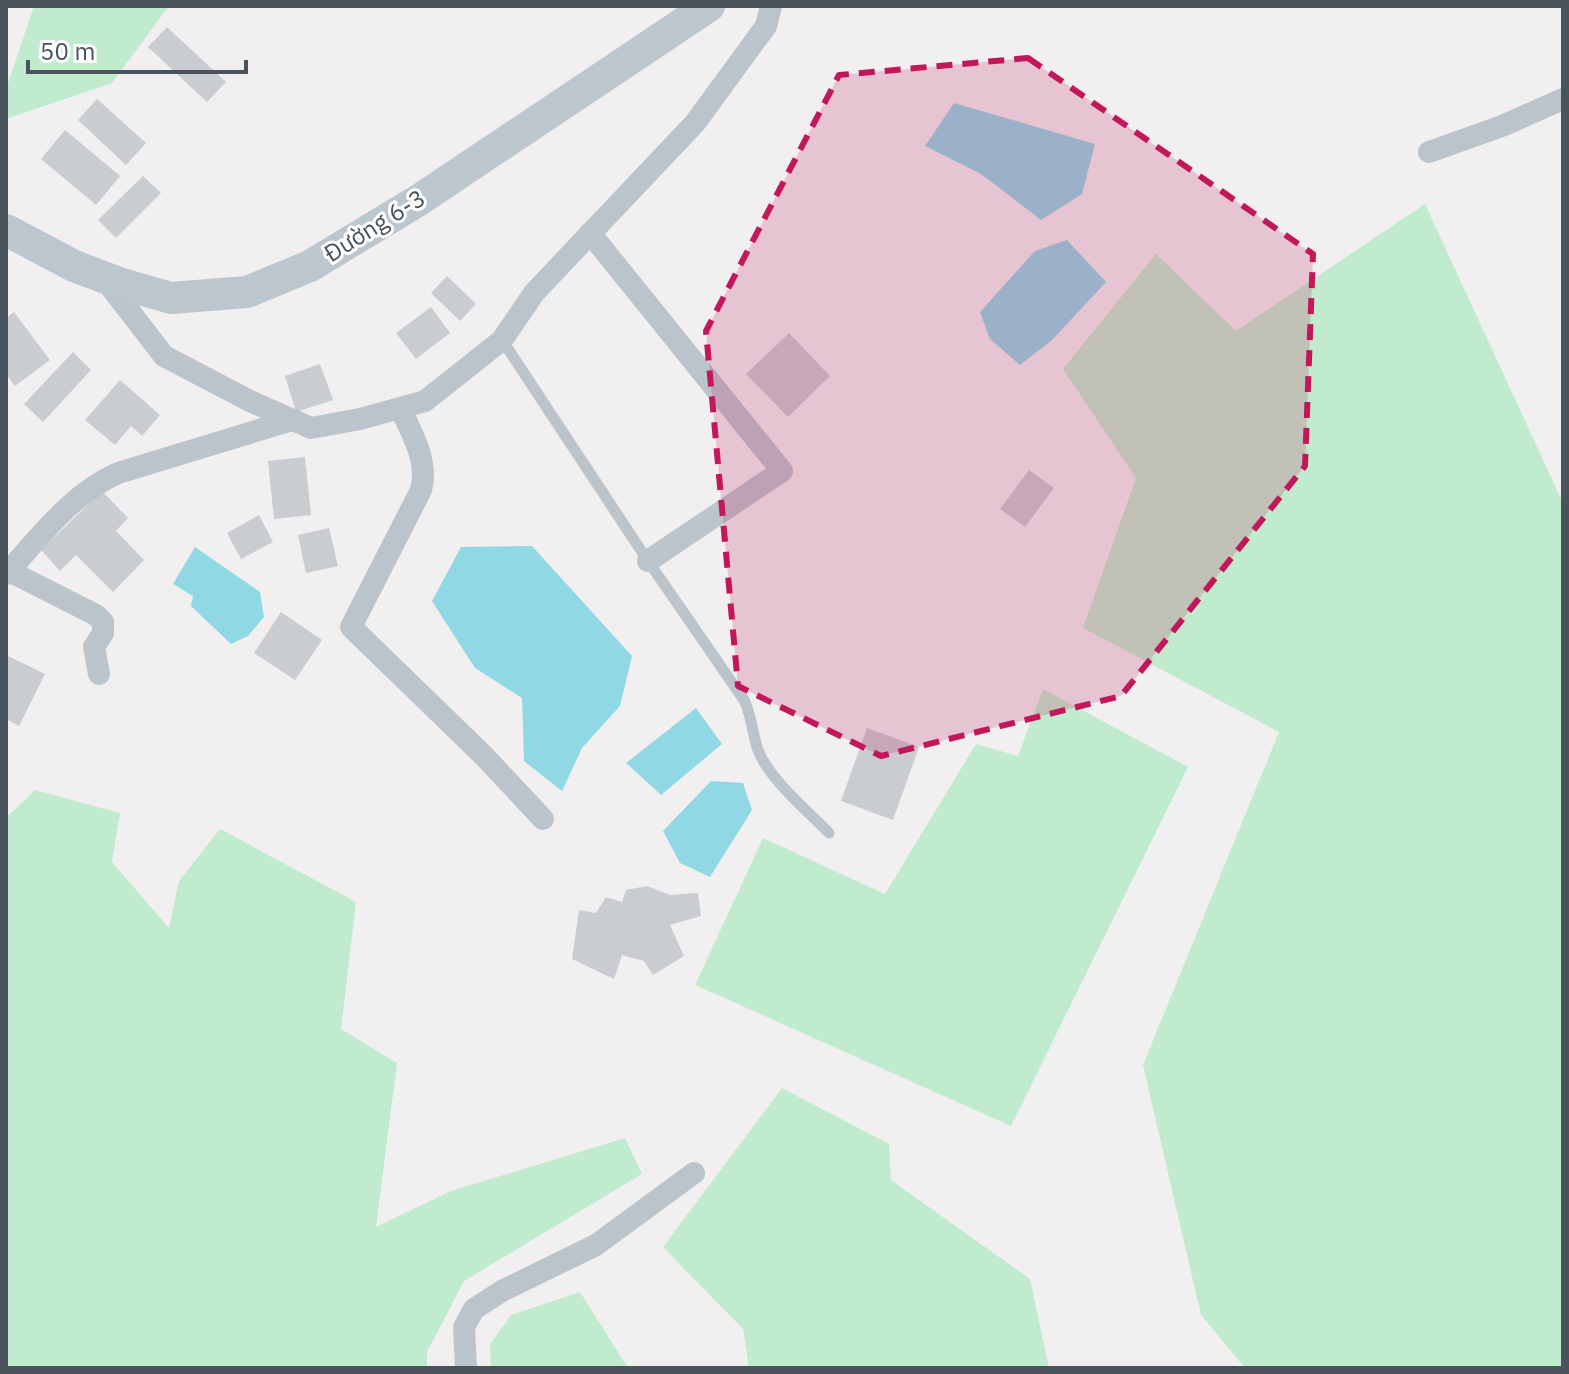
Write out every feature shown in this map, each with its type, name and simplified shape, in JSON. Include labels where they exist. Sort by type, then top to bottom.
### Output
[{"type":"street","name":"Đường 6-3","points":[[6,230],[74,266],[171,298],[247,292],[310,266],[419,200],[709,6]]},
{"type":"street","points":[[102,277],[164,356],[250,401],[311,428],[360,419],[425,401],[502,340],[534,293],[695,123],[766,26],[771,6]]},
{"type":"street","points":[[1429,152],[1502,126],[1563,99]]},
{"type":"street","points":[[590,233],[782,471],[648,561]]},
{"type":"street","points":[[401,409],[422,458],[425,476],[421,490],[351,627],[485,757],[543,819]]},
{"type":"street","points":[[99,674],[94,647],[103,633],[103,622],[96,615],[7,573],[75,499],[93,484],[118,473],[292,420]]},
{"type":"street","points":[[466,1368],[464,1327],[474,1309],[502,1291],[596,1245],[694,1173]]},
{"type":"lane","points":[[502,340],[744,700],[752,715],[757,749],[767,767],[829,833]]},
{"type":"highlighted area","points":[[1028,58],[1313,254],[1305,466],[1121,696],[881,756],[738,686],[706,331],[839,75]]},
{"type":"green space","points":[[34,6],[169,6],[112,83],[6,119],[6,89]]},
{"type":"green space","points":[[1425,204],[1563,503],[1563,1368],[1245,1368],[1201,1315],[1143,1065],[1279,732],[1083,628],[1136,478],[1063,369],[1156,254],[1236,331]]},
{"type":"green space","points":[[1043,689],[1188,767],[1011,1126],[695,985],[763,838],[885,894],[976,744],[1018,756]]},
{"type":"green space","points":[[35,790],[120,813],[112,862],[169,928],[179,881],[220,829],[356,902],[341,1029],[397,1063],[376,1227],[451,1191],[625,1138],[642,1174],[464,1281],[427,1352],[427,1368],[6,1368],[6,818]]},
{"type":"green space","points":[[782,1088],[889,1144],[891,1180],[1030,1279],[1049,1368],[749,1368],[743,1329],[663,1247]]},
{"type":"green space","points":[[580,1292],[628,1368],[491,1368],[490,1344],[511,1315]]},
{"type":"water","points":[[954,103],[1095,144],[1082,194],[1041,220],[981,174],[925,146]]},
{"type":"water","points":[[1067,240],[1106,282],[1052,340],[1020,365],[990,339],[980,312],[1035,251]]},
{"type":"water","points":[[532,546],[632,656],[620,706],[582,748],[562,791],[524,761],[522,698],[475,668],[432,601],[461,547]]},
{"type":"water","points":[[195,547],[260,592],[264,617],[248,636],[231,644],[191,606],[193,596],[173,584]]},
{"type":"water","points":[[696,708],[722,744],[661,795],[626,763]]},
{"type":"water","points":[[711,781],[743,783],[752,810],[710,877],[680,863],[663,831]]},
{"type":"building","points":[[167,27],[226,82],[207,102],[148,47]]},
{"type":"building","points":[[97,99],[146,143],[126,165],[78,120]]},
{"type":"building","points":[[65,130],[120,176],[96,205],[41,159]]},
{"type":"building","points":[[143,176],[161,193],[116,238],[98,220]]},
{"type":"building","points":[[447,276],[476,304],[460,321],[431,293]]},
{"type":"building","points":[[431,307],[450,333],[416,359],[396,333]]},
{"type":"building","points":[[14,312],[50,360],[15,386],[6,374],[6,318]]},
{"type":"building","points":[[789,333],[830,376],[788,417],[746,374]]},
{"type":"building","points":[[73,352],[91,370],[43,422],[24,404]]},
{"type":"building","points":[[320,364],[333,400],[296,412],[285,376]]},
{"type":"building","points":[[120,380],[160,415],[142,436],[131,426],[115,445],[85,420]]},
{"type":"building","points":[[305,457],[311,515],[274,519],[268,461]]},
{"type":"building","points":[[1029,470],[1054,488],[1025,527],[1000,509]]},
{"type":"building","points":[[102,491],[128,518],[116,531],[144,560],[113,592],[76,555],[60,571],[41,550]]},
{"type":"building","points":[[259,515],[273,542],[241,559],[227,533]]},
{"type":"building","points":[[329,528],[338,566],[306,573],[298,535]]},
{"type":"building","points":[[281,612],[322,640],[295,680],[254,653]]},
{"type":"building","points":[[6,655],[45,674],[19,726],[6,719]]},
{"type":"building","points":[[867,728],[919,747],[893,820],[841,801]]},
{"type":"building","points":[[647,886],[670,895],[698,893],[701,916],[670,925],[684,956],[653,975],[644,961],[622,955],[614,979],[572,959],[579,910],[596,913],[606,897],[622,902],[626,890]]}]
